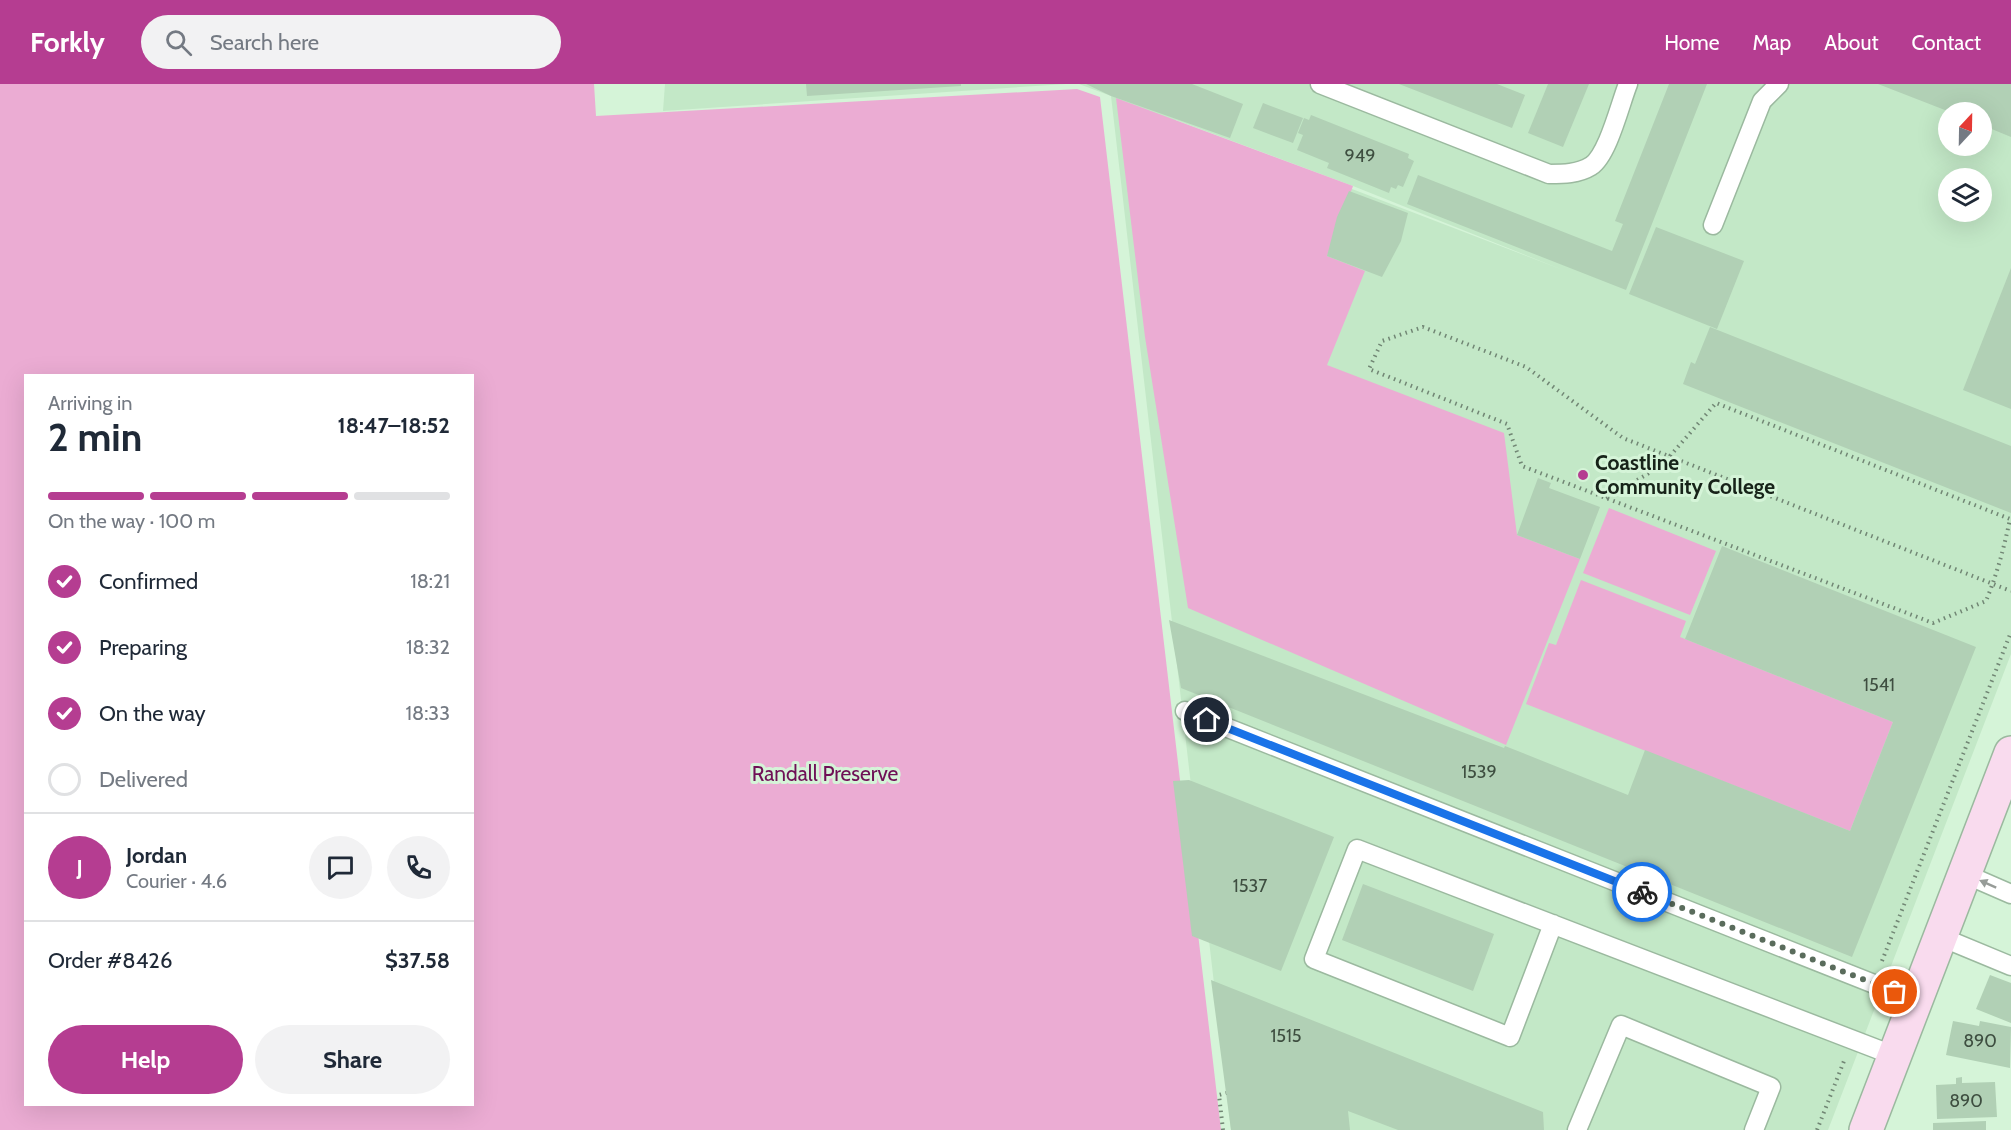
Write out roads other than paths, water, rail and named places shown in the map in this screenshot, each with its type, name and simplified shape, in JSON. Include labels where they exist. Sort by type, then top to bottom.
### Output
[{"type":"street","points":[[1866,1130],[2011,753]]},
{"type":"lane","points":[[1320,84],[1549,174],[1570,174],[1591,166],[1601,154],[1628,84]]},
{"type":"lane","points":[[1713,225],[1762,101],[1779,84]]},
{"type":"lane","points":[[1185,711],[1917,1001]]},
{"type":"lane","points":[[1553,924],[1510,1037],[1314,959],[1357,849],[1553,924],[1852,1040],[1895,1056]]},
{"type":"lane","points":[[1965,874],[2011,894]]},
{"type":"lane","points":[[1941,937],[2011,966]]},
{"type":"lane","points":[[1577,1130],[1621,1025],[1771,1087],[1754,1130]]},
{"type":"place","name":"Coastline Community College","points":[[1583,475]]},
{"type":"park label","name":"Randall Preserve","points":[[825,774]]}]
